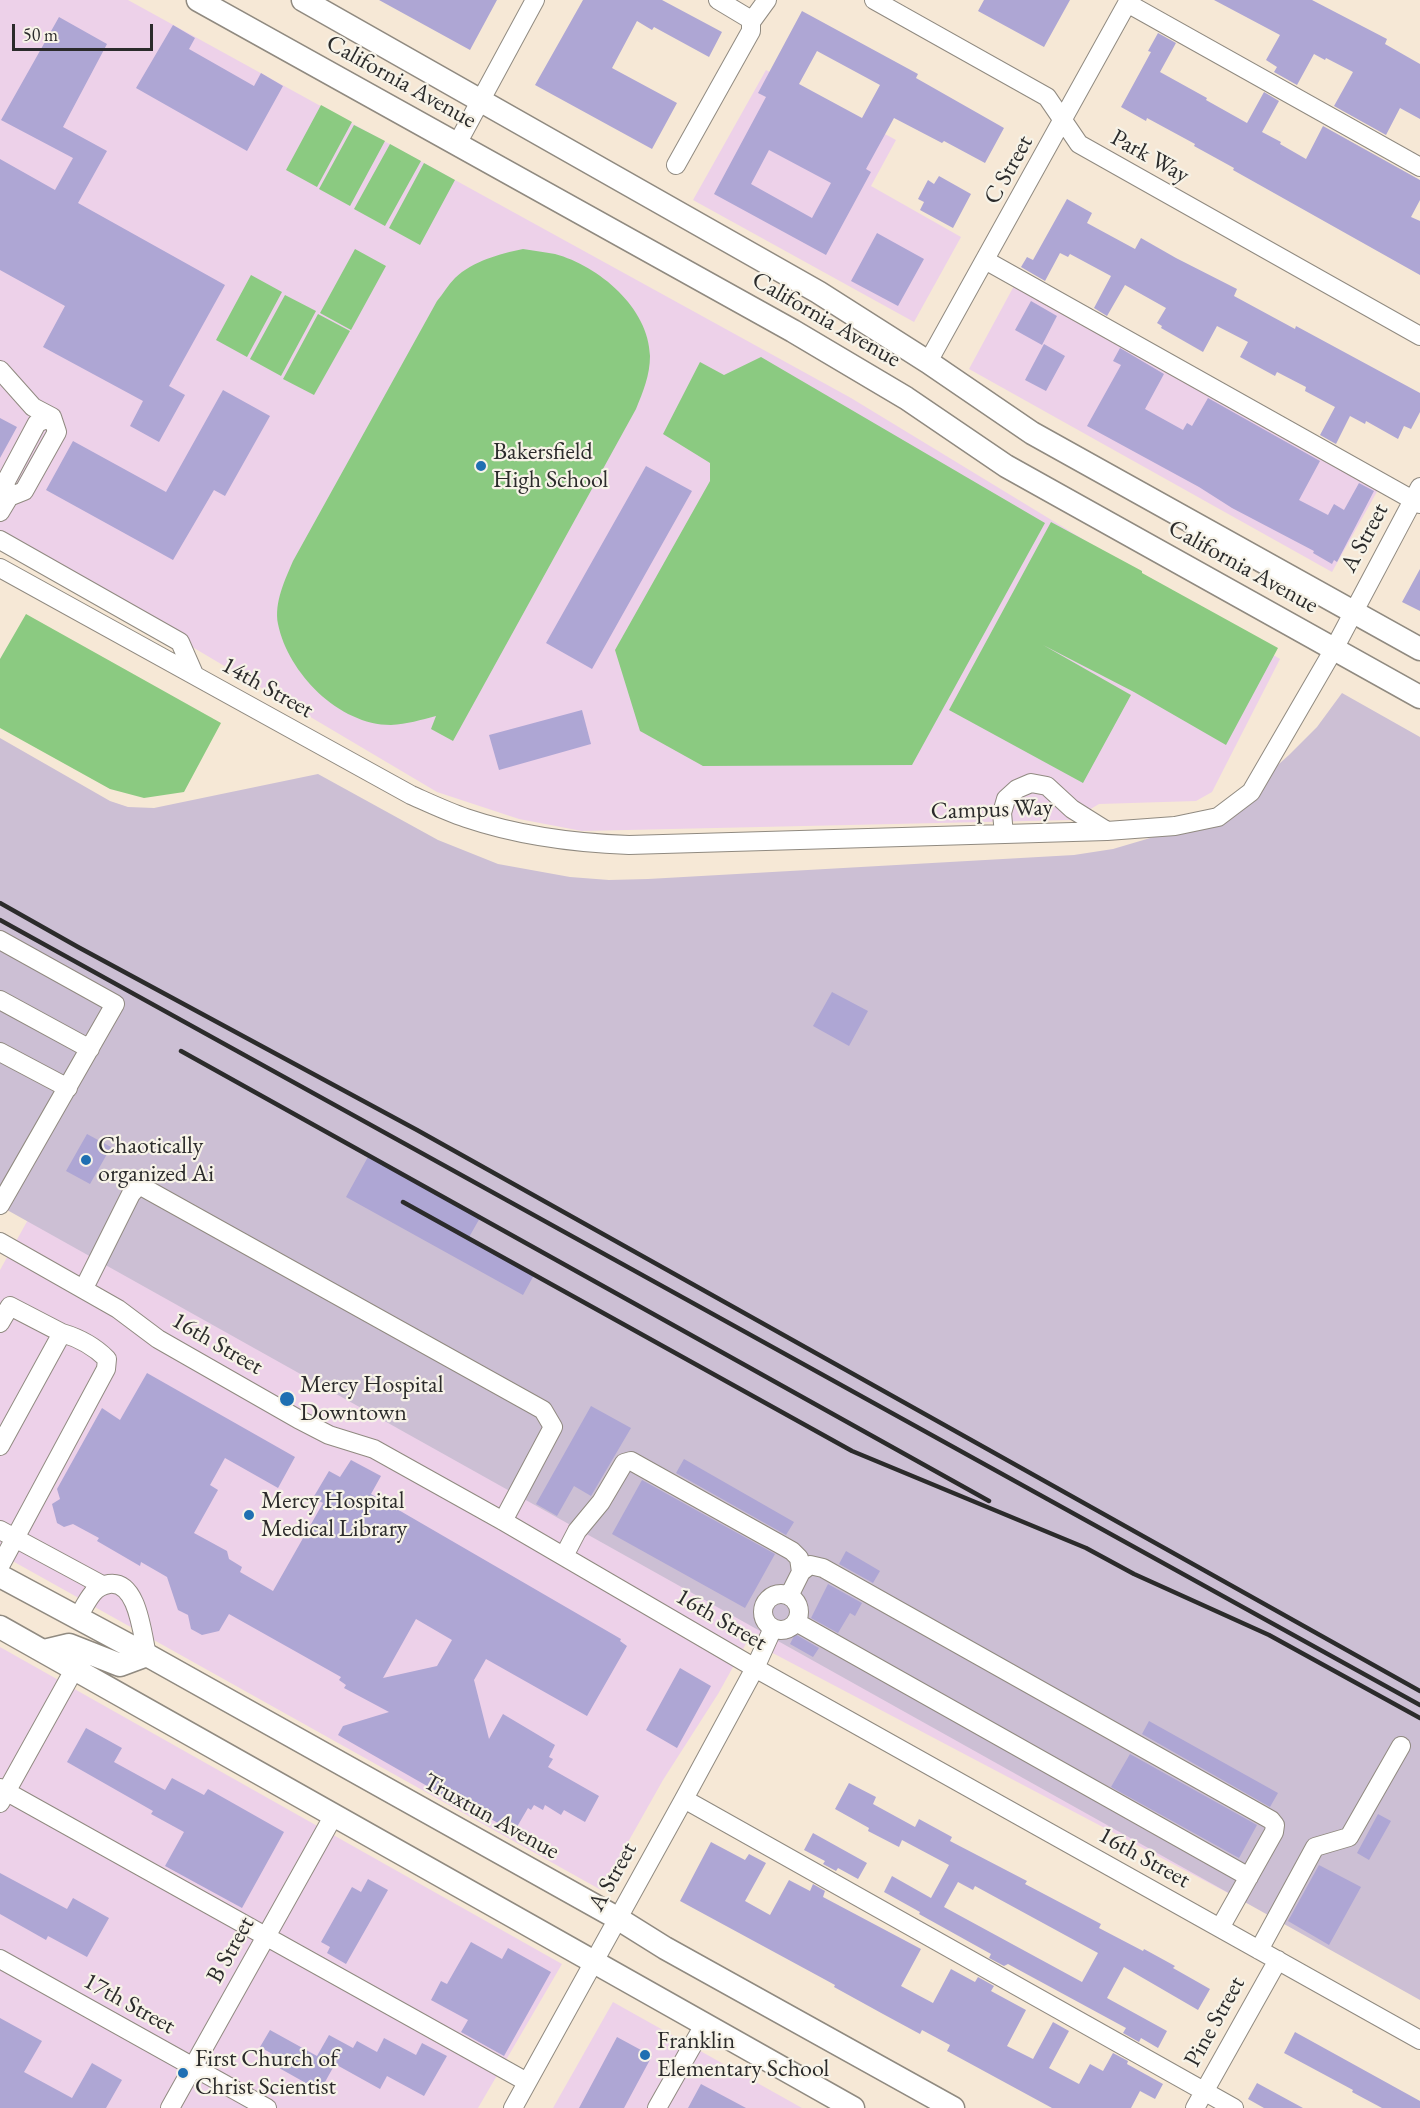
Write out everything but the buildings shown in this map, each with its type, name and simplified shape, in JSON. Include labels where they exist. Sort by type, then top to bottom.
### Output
[{"type":"main road","name":"California Avenue","points":[[198,0],[794,331],[906,398],[1006,466],[1420,697]]},
{"type":"main road","name":"California Avenue","points":[[303,0],[818,292],[928,362],[1032,433],[1420,649]]},
{"type":"main road","name":"Truxtun Avenue","points":[[0,1576],[147,1655],[953,2108]]},
{"type":"main road","points":[[0,1627],[853,2108]]},
{"type":"main road","points":[[44,1651],[69,1645],[120,1665],[147,1655]]},
{"type":"street","points":[[457,144],[535,0]]},
{"type":"street","points":[[718,0],[744,14],[751,22]]},
{"type":"street","points":[[676,165],[748,38],[751,22],[767,0]]},
{"type":"street","name":"Park Way","points":[[874,0],[1047,97],[1079,144],[1420,336]]},
{"type":"street","points":[[1128,2],[1420,167]]},
{"type":"street","name":"C Street","points":[[928,362],[1128,2]]},
{"type":"street","points":[[986,260],[1418,497]]},
{"type":"street","points":[[0,370],[33,407],[52,417],[37,423],[5,483],[4,504]]},
{"type":"street","name":"A Street","points":[[1353,611],[1418,497]]},
{"type":"street","points":[[0,540],[180,642],[194,674]]},
{"type":"street","name":"14th Street","points":[[0,568],[411,795],[466,818],[518,833]]},
{"type":"street","name":"Campus Way","points":[[518,833],[584,843],[629,844],[1107,831],[1174,826],[1218,817],[1251,792],[1334,649],[1353,611]]},
{"type":"street","points":[[1004,834],[1002,813],[1006,799],[1017,789],[1031,783],[1047,786],[1072,809],[1107,831]]},
{"type":"street","points":[[0,940],[115,1004],[0,1205]]},
{"type":"street","points":[[0,1000],[90,1049]]},
{"type":"street","points":[[0,1052],[68,1088]]},
{"type":"street","points":[[84,1288],[130,1194],[139,1185],[543,1410],[553,1427],[503,1521]]},
{"type":"street","name":"16th Street","points":[[0,1242],[84,1288],[118,1309],[158,1339],[298,1419],[329,1435],[374,1449],[564,1556],[755,1668],[1420,2040]]},
{"type":"street","points":[[0,1323],[10,1306],[62,1333],[74,1336],[107,1359],[106,1369],[8,1534],[0,1566]]},
{"type":"street","points":[[0,1446],[62,1333]]},
{"type":"street","points":[[564,1556],[577,1531],[601,1502],[624,1463],[631,1461],[792,1551],[799,1558],[801,1572]]},
{"type":"street","points":[[8,1534],[102,1585],[124,1586],[135,1603],[147,1655]]},
{"type":"street","points":[[789,1596],[801,1572],[810,1565],[823,1568],[1271,1820],[1275,1825],[1274,1832],[1220,1928]]},
{"type":"street","points":[[78,1617],[93,1593],[102,1585]]},
{"type":"street","points":[[775,1595],[789,1596],[796,1601],[798,1606],[799,1617],[796,1622],[788,1629],[773,1628],[764,1615],[766,1603],[775,1595]]},
{"type":"street","points":[[796,1622],[1249,1877]]},
{"type":"street","name":"A Street","points":[[513,2108],[755,1668],[773,1628]]},
{"type":"street","points":[[75,1668],[2,1794],[266,1936],[527,2082]]},
{"type":"street","points":[[1259,1950],[1315,1847],[1349,1836],[1401,1746]]},
{"type":"street","points":[[684,1799],[1234,2108]]},
{"type":"street","name":"B Street","points":[[170,2108],[334,1815]]},
{"type":"street","name":"17th Street","points":[[0,1959],[267,2108]]},
{"type":"street","name":"Pine Street","points":[[1195,2108],[1278,1960]]},
{"type":"street","points":[[657,2108],[704,2025]]},
{"type":"shaded area","name":"Bakersfield High School","points":[[0,0],[128,0],[851,398],[1280,659],[1212,792],[1196,801],[1099,804],[1072,820],[582,831],[519,819],[437,792],[0,533]]},
{"type":"shaded area","points":[[766,70],[896,140],[871,186],[961,237],[914,322],[693,200]]},
{"type":"shaded area","points":[[1015,284],[1379,488],[1332,572],[969,369]]},
{"type":"shaded area","points":[[1342,693],[1420,737],[1420,2000],[0,1206],[0,738],[110,801],[128,807],[154,808],[318,774],[438,840],[498,864],[570,877],[609,880],[648,879],[1074,855],[1113,849],[1157,836],[1227,803],[1260,781],[1317,727]]},
{"type":"shaded area","name":"Mercy Hospital Downtown","points":[[44,1191],[1264,1912],[748,1640],[718,1694],[663,1780],[601,1890],[0,1554],[0,1270]]},
{"type":"shaded area","points":[[0,1647],[562,1964],[478,2108],[0,2108]]},
{"type":"shaded area","name":"Franklin Elementary School","points":[[613,2002],[802,2108],[553,2108]]},
{"type":"green space","points":[[321,105],[352,122],[317,187],[286,170]]},
{"type":"green space","points":[[354,125],[385,141],[350,206],[319,189]]},
{"type":"green space","points":[[390,144],[421,161],[385,226],[354,209]]},
{"type":"green space","points":[[424,163],[455,180],[420,245],[389,228]]},
{"type":"green space","points":[[355,249],[386,266],[351,330],[320,313]]},
{"type":"green space","points":[[523,249],[555,254],[572,260],[588,268],[619,292],[641,322],[647,338],[650,356],[646,383],[636,409],[453,741],[431,729],[436,716],[391,725],[372,723],[335,706],[304,677],[284,642],[278,624],[281,591],[293,561],[437,301],[455,278],[470,267],[496,256]]},
{"type":"green space","points":[[251,275],[282,292],[247,357],[216,340]]},
{"type":"green space","points":[[285,295],[316,311],[281,376],[250,359]]},
{"type":"green space","points":[[318,314],[350,331],[314,395],[283,379]]},
{"type":"green space","points":[[761,357],[1045,523],[912,765],[703,766],[640,731],[615,650],[710,481],[710,463],[663,434],[700,362],[724,375]]},
{"type":"green space","points":[[1051,522],[1278,648],[1226,745],[1134,692],[1043,645],[1131,695],[1083,783],[949,710]]},
{"type":"green space","points":[[26,614],[221,723],[184,792],[144,798],[110,789],[0,728],[0,659]]},
{"type":"railway","points":[[0,903],[417,1130],[1420,1691]]},
{"type":"railway","points":[[0,920],[711,1310],[1420,1705]]},
{"type":"railway","points":[[181,1051],[989,1501]]},
{"type":"railway","points":[[403,1202],[852,1451],[1086,1548],[1134,1574],[1269,1635],[1420,1718]]},
{"type":"place","name":"Bakersfield High School","points":[[481,466]]},
{"type":"place","name":"Chaotically organized Ai","points":[[86,1160]]},
{"type":"place","name":"Mercy Hospital Downtown","points":[[287,1399]]},
{"type":"place","name":"Mercy Hospital Medical Library","points":[[249,1515]]},
{"type":"place","name":"Franklin Elementary School","points":[[645,2055]]},
{"type":"place","name":"First Church of Christ Scientist","points":[[183,2073]]}]
